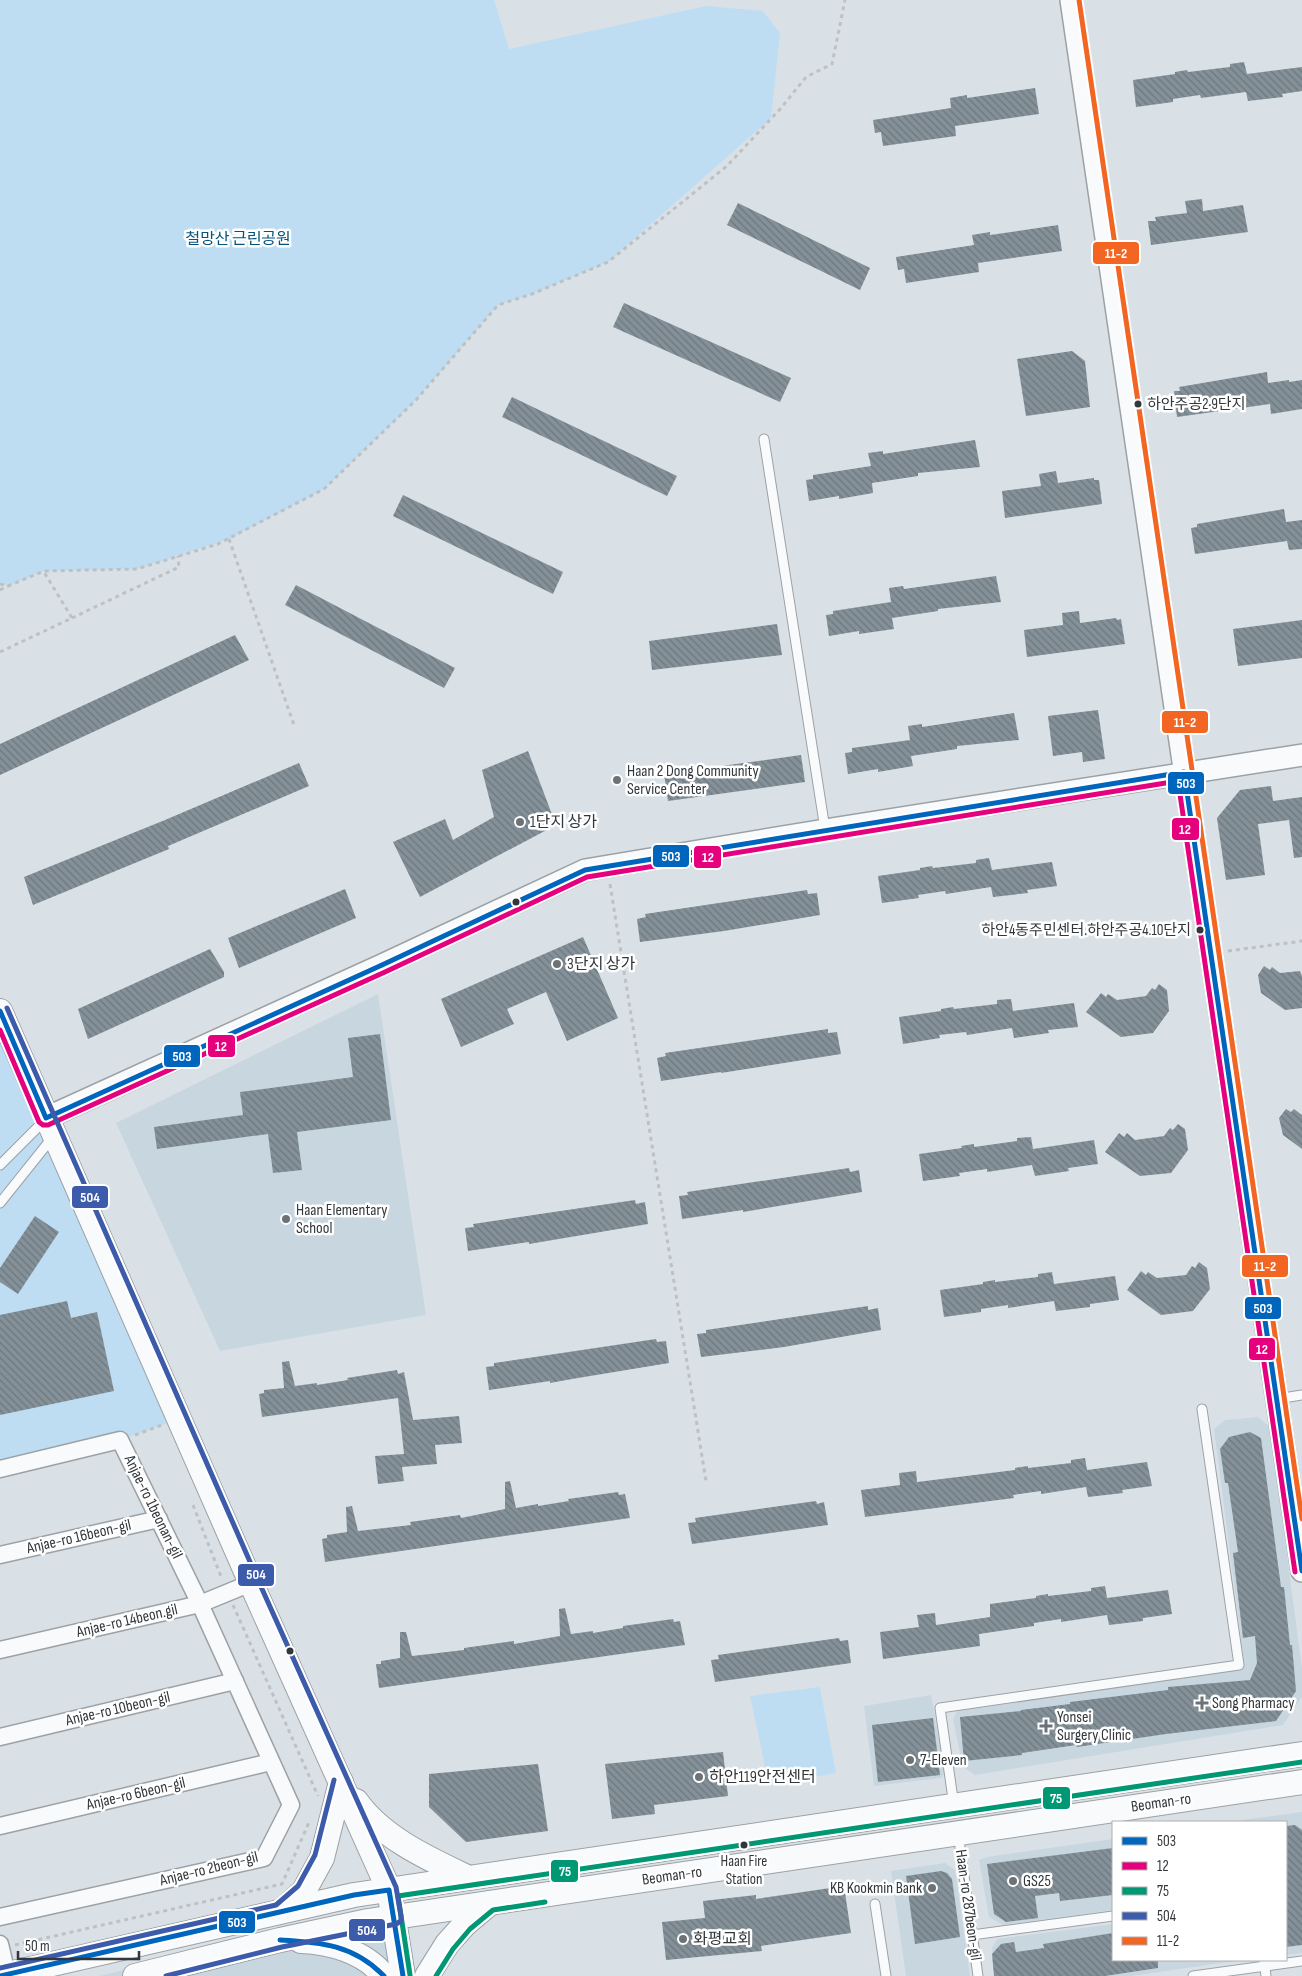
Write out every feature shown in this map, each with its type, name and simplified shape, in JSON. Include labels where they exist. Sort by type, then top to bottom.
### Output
[{"type":"main road","points":[[0,1011],[251,1583],[389,1890],[403,1976]]},
{"type":"main road","name":"Beoman-ro","points":[[4,1975],[354,1895],[1302,1754]]},
{"type":"main road","points":[[341,1782],[364,1812],[396,1838],[431,1860],[469,1878]]},
{"type":"main road","points":[[280,1912],[304,1891],[322,1858],[341,1782]]},
{"type":"main road","name":"Beoman-ro","points":[[135,1976],[280,1940],[394,1917],[1302,1782]]},
{"type":"main road","points":[[427,1976],[446,1944],[464,1924],[490,1903]]},
{"type":"main road","points":[[280,1940],[313,1941],[337,1946],[359,1955],[384,1976]]},
{"type":"street","points":[[1071,0],[1302,1571]]},
{"type":"street","points":[[50,1127],[301,1003],[585,870],[1184,772],[1302,755]]},
{"type":"street","name":"Anjae-ro 1beonan-gil","points":[[0,1469],[120,1440],[200,1604]]},
{"type":"street","name":"Anjae-ro 16beon-gil","points":[[0,1555],[159,1518]]},
{"type":"street","name":"Anjae-ro 14beon.gil","points":[[0,1650],[200,1604],[251,1583]]},
{"type":"street","name":"Anjae-ro 2beon-gil","points":[[0,1917],[264,1858],[291,1805],[200,1604]]},
{"type":"street","name":"Anjae-ro 10beon-gil","points":[[0,1737],[235,1681]]},
{"type":"street","name":"Anjae-ro 6beon-gil","points":[[0,1826],[272,1762]]},
{"type":"street","points":[[0,1946],[4,1975]]},
{"type":"lane","points":[[764,439],[825,830]]},
{"type":"lane","points":[[0,1165],[50,1127]]},
{"type":"lane","points":[[0,1202],[50,1127]]},
{"type":"lane","points":[[1276,1399],[1302,1395]]},
{"type":"lane","points":[[954,1806],[940,1708],[1239,1665],[1202,1409]]},
{"type":"lane","name":"Haan-ro 287beon-gil","points":[[958,1833],[978,1976]]},
{"type":"lane","points":[[876,1904],[886,1976]]},
{"type":"lane","points":[[972,1935],[1112,1916]]},
{"type":"lane","points":[[1193,1976],[1264,1963],[1302,1961]]},
{"type":"lane","points":[[1264,1963],[1266,1976]]},
{"type":"path","points":[[0,590],[44,572],[137,569],[218,544],[324,489],[416,400],[498,305],[532,294],[608,262],[727,166],[806,77],[832,64],[845,0]]},
{"type":"path","points":[[229,539],[294,725]]},
{"type":"path","points":[[0,652],[179,567],[178,556]]},
{"type":"path","points":[[44,572],[72,618]]},
{"type":"path","points":[[0,584],[8,586]]},
{"type":"path","points":[[607,866],[706,1481]]},
{"type":"path","points":[[1211,953],[1302,941]]},
{"type":"path","points":[[120,1440],[162,1425]]},
{"type":"path","points":[[191,1500],[228,1593],[319,1799]]},
{"type":"path","points":[[0,1946],[282,1884],[312,1816]]},
{"type":"shaded area","name":"Haan Elementary School","points":[[378,994],[426,1315],[220,1351],[116,1123]]},
{"type":"shaded area","points":[[1258,1417],[1270,1427],[1302,1668],[1302,1697],[1283,1725],[975,1775],[963,1767],[953,1720],[957,1711],[1240,1670],[1244,1662],[1214,1429],[1225,1420]]},
{"type":"shaded area","points":[[931,1695],[945,1772],[941,1778],[874,1786],[864,1706]]},
{"type":"shaded area","points":[[1302,1812],[1302,1953],[1287,1955],[1287,1821],[1235,1821]]},
{"type":"shaded area","points":[[1112,1839],[1112,1910],[1003,1925],[989,1917],[979,1860],[987,1857]]},
{"type":"shaded area","points":[[945,1863],[955,1870],[970,1976],[906,1976],[891,1871]]},
{"type":"shaded area","points":[[391,1903],[403,1976],[100,1976]]},
{"type":"shaded area","points":[[1112,1924],[1112,1961],[1235,1961],[1132,1976],[995,1976],[992,1948],[997,1939]]},
{"type":"green space","name":"철망산 근린공원","points":[[0,0],[494,0],[509,49],[706,6],[763,11],[780,33],[771,118],[608,262],[532,294],[498,305],[416,400],[324,489],[229,539],[137,569],[44,571],[8,586],[0,584]]},
{"type":"green space","points":[[0,1011],[179,1419],[120,1440],[0,1469]]},
{"type":"green space","points":[[820,1687],[836,1773],[769,1785],[750,1696]]},
{"type":"building","points":[[1244,62],[1247,74],[1302,67],[1302,91],[1282,94],[1283,97],[1248,101],[1246,92],[1201,98],[1200,95],[1173,99],[1173,102],[1136,107],[1133,80],[1175,74],[1175,72],[1187,70],[1188,72],[1230,67],[1230,64]]},
{"type":"building","points":[[1035,88],[1039,114],[955,126],[956,136],[883,146],[881,132],[875,133],[873,120],[951,108],[950,98],[967,95],[967,98]]},
{"type":"building","points":[[1202,199],[1203,211],[1243,205],[1248,232],[1151,245],[1148,221],[1156,221],[1155,217],[1187,213],[1185,201]]},
{"type":"building","points":[[738,203],[870,268],[860,290],[727,225]]},
{"type":"building","points":[[1058,225],[1062,251],[978,263],[979,272],[906,283],[904,269],[898,270],[896,257],[974,245],[972,235],[990,232],[990,235]]},
{"type":"building","points":[[624,303],[791,378],[780,402],[613,327]]},
{"type":"building","points":[[1072,351],[1085,361],[1090,407],[1026,416],[1017,359]]},
{"type":"building","points":[[1267,372],[1268,383],[1302,380],[1302,409],[1271,414],[1270,404],[1177,417],[1174,391],[1180,391],[1179,387]]},
{"type":"building","points":[[512,397],[677,476],[667,496],[502,417]]},
{"type":"building","points":[[975,440],[980,467],[918,473],[918,476],[872,483],[873,493],[839,499],[839,496],[809,501],[806,480],[813,479],[813,475],[871,466],[868,453],[883,451],[883,454]]},
{"type":"building","points":[[1056,471],[1058,483],[1094,478],[1094,480],[1099,480],[1102,504],[1005,518],[1002,491],[1041,486],[1039,474]]},
{"type":"building","points":[[403,495],[563,572],[553,594],[393,516]]},
{"type":"building","points":[[1284,509],[1286,522],[1302,520],[1302,549],[1289,550],[1287,541],[1195,554],[1191,528],[1197,527],[1197,524]]},
{"type":"building","points":[[996,576],[1001,602],[938,609],[938,611],[892,618],[894,629],[859,634],[859,631],[829,636],[826,615],[833,614],[833,611],[891,602],[889,588],[903,586],[904,589]]},
{"type":"building","points":[[296,585],[455,668],[444,688],[285,605]]},
{"type":"building","points":[[1079,611],[1080,623],[1121,619],[1125,644],[1027,657],[1024,630],[1063,625],[1062,613]]},
{"type":"building","points":[[1302,620],[1302,658],[1238,666],[1233,629]]},
{"type":"building","points":[[777,624],[782,655],[652,670],[649,641]]},
{"type":"building","points":[[235,635],[249,660],[0,775],[0,744]]},
{"type":"building","points":[[1098,710],[1105,759],[1083,762],[1082,752],[1053,756],[1048,716]]},
{"type":"building","points":[[1014,713],[1019,740],[957,746],[957,749],[911,756],[913,766],[878,772],[878,769],[848,774],[845,753],[852,752],[852,748],[910,740],[908,726],[922,724],[922,727]]},
{"type":"building","name":"1단지 상가","points":[[528,751],[556,825],[420,897],[393,842],[445,819],[453,840],[494,817],[482,770]]},
{"type":"building","points":[[801,755],[805,782],[668,801],[664,774]]},
{"type":"building","points":[[299,763],[309,786],[168,846],[169,849],[33,905],[24,877]]},
{"type":"building","points":[[1271,786],[1273,801],[1302,797],[1302,857],[1294,858],[1289,820],[1258,824],[1265,875],[1226,880],[1217,818],[1240,790]]},
{"type":"building","points":[[989,858],[992,870],[1052,862],[1057,886],[1027,890],[1028,893],[993,897],[991,887],[946,894],[945,891],[918,895],[919,898],[882,903],[878,876],[920,870],[920,868],[932,866],[933,868],[976,863],[976,860]]},
{"type":"building","points":[[345,889],[356,918],[239,968],[228,938]]},
{"type":"building","points":[[807,890],[808,894],[817,893],[820,915],[724,931],[640,942],[637,919],[646,917],[645,914]]},
{"type":"building","name":"3단지 상가","points":[[583,937],[618,1018],[567,1041],[546,992],[507,1009],[514,1024],[461,1047],[441,999]]},
{"type":"building","points":[[210,949],[224,972],[224,977],[88,1039],[78,1009]]},
{"type":"building","points":[[1264,966],[1270,970],[1272,967],[1280,973],[1300,971],[1302,976],[1302,1008],[1285,1010],[1261,993],[1258,975]]},
{"type":"building","points":[[1159,984],[1167,990],[1169,1011],[1153,1033],[1121,1037],[1086,1012],[1101,993],[1106,997],[1108,994],[1117,1000],[1146,996],[1152,988],[1155,990]]},
{"type":"building","points":[[1011,999],[1013,1011],[1074,1003],[1078,1027],[1048,1030],[1049,1033],[1014,1038],[1012,1028],[967,1035],[966,1032],[939,1035],[940,1038],[903,1044],[899,1017],[941,1011],[941,1009],[953,1007],[954,1009],[997,1004],[997,1000]]},
{"type":"building","points":[[828,1029],[828,1033],[837,1032],[841,1054],[661,1081],[657,1058],[666,1056],[665,1053]]},
{"type":"building","points":[[380,1034],[391,1120],[297,1132],[302,1170],[273,1173],[268,1134],[157,1149],[154,1127],[243,1115],[240,1092],[353,1077],[348,1038]]},
{"type":"building","points":[[1286,1109],[1291,1112],[1294,1109],[1302,1115],[1302,1149],[1283,1135],[1279,1118]]},
{"type":"building","points":[[1178,1124],[1185,1129],[1188,1150],[1171,1173],[1140,1176],[1105,1152],[1119,1133],[1124,1137],[1127,1133],[1135,1140],[1164,1136],[1170,1128],[1173,1130]]},
{"type":"building","points":[[1031,1137],[1033,1149],[1094,1140],[1098,1164],[1068,1168],[1069,1171],[1035,1176],[1032,1165],[987,1172],[987,1169],[959,1173],[960,1176],[923,1181],[919,1154],[962,1148],[961,1146],[974,1144],[974,1147],[1017,1141],[1017,1138]]},
{"type":"building","points":[[849,1168],[850,1172],[859,1170],[862,1192],[743,1212],[743,1210],[682,1219],[679,1196],[688,1195],[687,1192]]},
{"type":"building","points":[[635,1200],[636,1204],[645,1202],[648,1224],[529,1244],[529,1242],[468,1251],[465,1228],[474,1227],[473,1224]]},
{"type":"building","points":[[35,1216],[59,1232],[18,1294],[0,1282],[0,1268]]},
{"type":"building","points":[[1199,1262],[1207,1268],[1210,1289],[1193,1311],[1161,1315],[1127,1290],[1141,1271],[1146,1275],[1148,1272],[1157,1278],[1186,1275],[1192,1266],[1195,1268]]},
{"type":"building","points":[[1052,1272],[1054,1284],[1115,1276],[1119,1300],[1090,1304],[1090,1307],[1056,1311],[1054,1301],[1008,1308],[1008,1305],[981,1309],[981,1312],[944,1317],[940,1290],[983,1284],[983,1282],[995,1280],[995,1282],[1038,1277],[1038,1274]]},
{"type":"building","points":[[67,1301],[71,1318],[97,1312],[114,1391],[0,1415],[0,1315]]},
{"type":"building","points":[[868,1306],[868,1310],[878,1308],[881,1330],[784,1347],[701,1357],[697,1334],[706,1333],[706,1330]]},
{"type":"building","points":[[656,1339],[657,1342],[666,1341],[669,1363],[550,1383],[550,1381],[489,1390],[486,1367],[494,1366],[494,1363]]},
{"type":"building","points":[[289,1361],[295,1386],[317,1383],[317,1385],[397,1370],[398,1374],[404,1372],[413,1420],[459,1416],[462,1443],[435,1445],[437,1464],[402,1467],[404,1481],[378,1484],[375,1456],[404,1454],[398,1398],[262,1417],[259,1394],[264,1393],[264,1390],[284,1388],[282,1362]]},
{"type":"building","points":[[1250,1432],[1261,1438],[1281,1587],[1284,1587],[1290,1645],[1292,1645],[1296,1691],[1276,1721],[1077,1747],[1076,1745],[1022,1753],[1022,1755],[964,1761],[960,1717],[1021,1711],[1070,1704],[1070,1702],[1168,1690],[1168,1687],[1250,1680],[1257,1663],[1255,1636],[1243,1638],[1233,1553],[1238,1552],[1228,1483],[1225,1483],[1220,1449],[1229,1437]]},
{"type":"building","points":[[1085,1458],[1087,1470],[1147,1462],[1152,1486],[1122,1490],[1123,1493],[1088,1497],[1086,1487],[1041,1494],[1041,1491],[1013,1495],[1014,1498],[865,1517],[861,1490],[900,1485],[899,1473],[916,1471],[917,1482],[1015,1470],[1015,1468],[1028,1466],[1028,1468],[1071,1463],[1071,1460]]},
{"type":"building","points":[[510,1481],[516,1508],[618,1492],[619,1495],[625,1494],[630,1518],[325,1562],[322,1539],[327,1538],[327,1535],[347,1532],[346,1507],[352,1506],[358,1531],[411,1525],[410,1522],[460,1515],[461,1518],[505,1509],[505,1482]]},
{"type":"building","points":[[816,1501],[817,1504],[824,1502],[828,1525],[692,1544],[688,1523],[696,1522],[695,1518]]},
{"type":"building","points":[[1105,1586],[1107,1598],[1168,1590],[1172,1614],[1143,1618],[1143,1621],[1109,1625],[1107,1615],[1061,1622],[1061,1619],[1034,1623],[1034,1626],[979,1634],[980,1646],[883,1659],[880,1632],[919,1627],[917,1615],[935,1613],[936,1625],[990,1617],[990,1604],[1036,1598],[1036,1596],[1048,1594],[1048,1596],[1091,1591],[1091,1588]]},
{"type":"building","points":[[565,1608],[571,1634],[593,1631],[593,1633],[623,1628],[623,1626],[673,1619],[674,1622],[680,1621],[685,1645],[379,1688],[376,1664],[381,1664],[381,1661],[400,1658],[400,1632],[406,1632],[412,1656],[464,1650],[464,1648],[514,1641],[514,1644],[560,1636],[559,1609]]},
{"type":"building","points":[[839,1638],[840,1641],[848,1640],[851,1663],[715,1682],[711,1660],[719,1659],[718,1655]]},
{"type":"building","points":[[933,1718],[940,1775],[878,1782],[872,1725]]},
{"type":"building","points":[[723,1752],[728,1796],[654,1805],[655,1814],[612,1819],[605,1764]]},
{"type":"building","points":[[538,1764],[548,1831],[466,1842],[429,1807],[429,1774]]},
{"type":"building","points":[[1295,1825],[1302,1830],[1302,1945],[1287,1947],[1287,1826]]},
{"type":"building","points":[[1112,1848],[1112,1895],[1060,1901],[1059,1893],[1035,1896],[1038,1918],[1006,1922],[994,1914],[987,1864]]},
{"type":"building","points":[[941,1871],[947,1873],[952,1879],[960,1937],[915,1944],[906,1876]]},
{"type":"building","points":[[844,1886],[851,1933],[761,1946],[762,1951],[666,1960],[662,1922],[705,1918],[703,1901],[756,1895],[756,1899]]},
{"type":"building","points":[[1112,1933],[1112,1961],[1158,1961],[1158,1968],[1105,1976],[994,1976],[992,1954],[1001,1944],[1014,1942],[1016,1952],[1044,1948],[1043,1944]]},
{"type":"transit line","name":"11-2","points":[[1079,0],[1302,1519]]},
{"type":"transit line","name":"503","points":[[0,1011],[46,1118],[585,870],[1184,772],[1302,1571]]},
{"type":"transit line","name":"12","points":[[0,1030],[39,1122],[43,1125],[48,1125],[385,972],[587,877],[1178,781],[1295,1572]]},
{"type":"transit line","name":"504","points":[[7,1008],[258,1580],[396,1887],[401,1916],[401,1921],[396,1924],[282,1947],[166,1976]]},
{"type":"transit line","name":"75","points":[[410,1975],[398,1896],[1302,1762]]},
{"type":"transit line","name":"504","points":[[0,1968],[276,1905],[298,1886],[315,1855],[334,1780]]},
{"type":"transit line","name":"503","points":[[0,1976],[354,1895],[389,1890],[403,1976]]},
{"type":"transit line","name":"75","points":[[436,1976],[453,1949],[470,1929],[493,1910],[545,1902]]},
{"type":"transit line","name":"503","points":[[280,1940],[309,1942],[336,1947],[361,1958],[384,1976]]},
{"type":"place","name":"하안주공2·9단지","points":[[1138,404]]},
{"type":"place","name":"Haan 2 Dong Community Service Center","points":[[617,780]]},
{"type":"place","name":"1단지 상가","points":[[520,822]]},
{"type":"place","name":"하안4동주민센터.하안주공4.10단지","points":[[1200,930]]},
{"type":"place","name":"3단지 상가","points":[[557,964]]},
{"type":"place","name":"Haan Elementary School","points":[[286,1219]]},
{"type":"place","name":"Song Pharmacy","points":[[1202,1703]]},
{"type":"place","name":"Yonsei Surgery Clinic","points":[[1046,1726]]},
{"type":"place","name":"7-Eleven","points":[[910,1760]]},
{"type":"place","name":"하안119안전센터","points":[[699,1777]]},
{"type":"place","name":"Haan Fire Station","points":[[744,1845]]},
{"type":"place","name":"GS25","points":[[1013,1881]]},
{"type":"place","name":"KB Kookmin Bank","points":[[932,1888]]},
{"type":"place","name":"화평교회","points":[[683,1939]]}]
